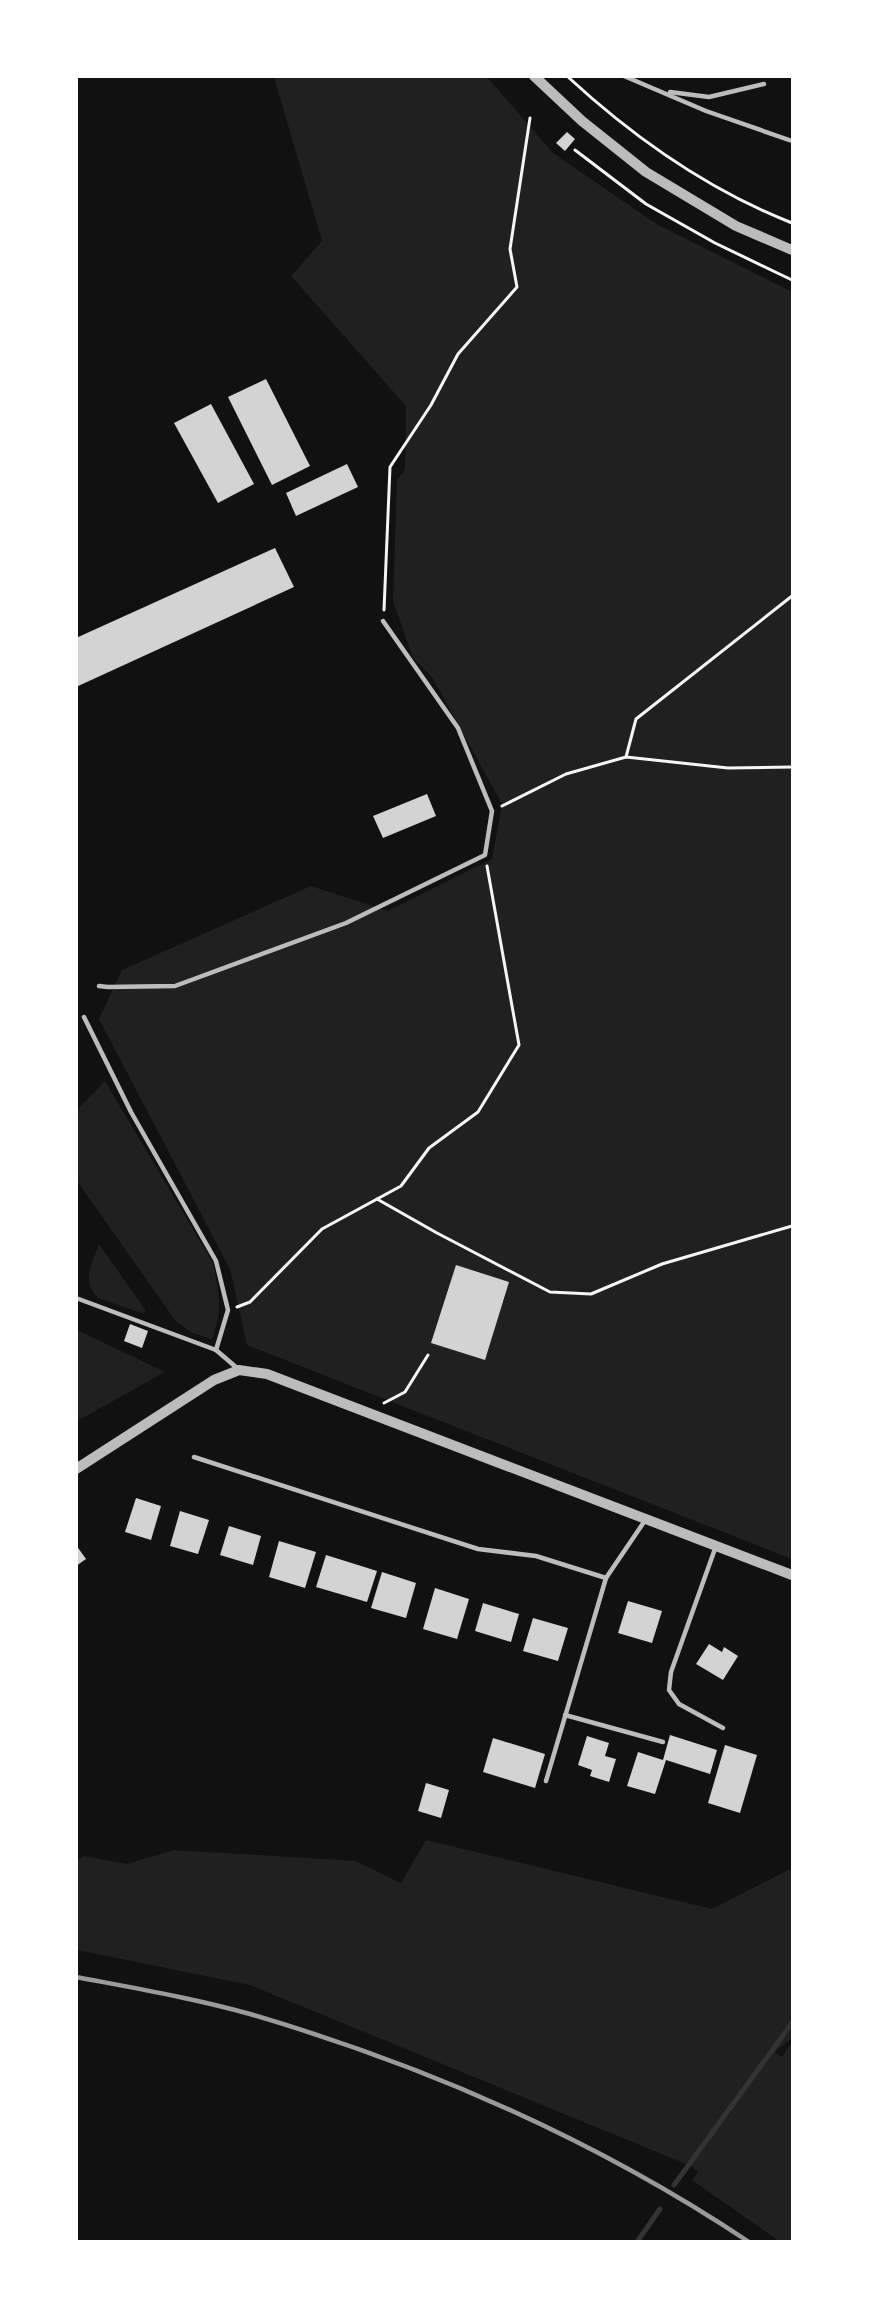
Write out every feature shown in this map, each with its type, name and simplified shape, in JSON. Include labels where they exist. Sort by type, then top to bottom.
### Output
[{"type":"street","points":[[534,76],[582,121],[646,172],[736,226],[792,250]]},
{"type":"street","points":[[76,1469],[214,1380],[239,1370],[267,1374],[792,1575]]},
{"type":"lane","points":[[624,76],[706,111],[792,141]]},
{"type":"lane","points":[[664,92],[709,97],[764,84]]},
{"type":"lane","points":[[99,986],[175,986],[346,923],[485,855],[492,811],[458,728],[383,621]]},
{"type":"lane","points":[[84,1017],[132,1112],[216,1261],[228,1310],[216,1350]]},
{"type":"lane","points":[[76,1298],[216,1350],[239,1370]]},
{"type":"lane","points":[[194,1456],[478,1549],[536,1556],[606,1578]]},
{"type":"lane","points":[[546,1781],[606,1578],[646,1519]]},
{"type":"lane","points":[[716,1545],[671,1672],[669,1690],[679,1704],[723,1728]]},
{"type":"lane","points":[[565,1715],[663,1742]]},
{"type":"path","points":[[567,76],[597,105],[693,175],[737,199],[792,223]]},
{"type":"path","points":[[383,621],[390,467],[431,405],[458,354],[517,287],[510,249],[530,118]]},
{"type":"path","points":[[574,150],[646,204],[715,243],[792,280]]},
{"type":"path","points":[[626,757],[636,719],[792,596]]},
{"type":"path","points":[[492,811],[566,774],[626,757],[728,768],[792,766]]},
{"type":"path","points":[[228,1310],[250,1302],[322,1229],[401,1186],[429,1148],[478,1112],[519,1045],[485,855]]},
{"type":"path","points":[[378,1199],[437,1233],[550,1292],[591,1294],[662,1264],[792,1226]]},
{"type":"path","points":[[367,1412],[405,1392],[428,1355]]},
{"type":"shaded area","points":[[274,77],[487,77],[553,153],[658,225],[792,292],[792,1559],[247,1345],[230,1269],[99,1019],[122,970],[311,886],[388,911],[492,859],[502,804],[432,677],[413,658],[393,601],[397,480],[405,470],[406,406],[291,276],[322,241]]},
{"type":"shaded area","points":[[105,1081],[213,1263],[219,1310],[212,1339],[192,1333],[175,1320],[77,1181],[77,1110]]},
{"type":"shaded area","points":[[99,1244],[146,1311],[144,1314],[98,1298],[93,1292],[89,1278]]},
{"type":"shaded area","points":[[77,1330],[165,1372],[77,1421]]},
{"type":"shaded area","points":[[426,1840],[712,1909],[792,1868],[792,2038],[775,2052],[782,2057],[792,2042],[792,2241],[779,2241],[692,2180],[698,2172],[691,2166],[250,1985],[77,1950],[77,1860],[84,1856],[127,1864],[174,1850],[355,1861],[401,1883]]},
{"type":"building","points":[[567,132],[575,139],[565,151],[556,143]]},
{"type":"building","points":[[266,379],[310,466],[272,485],[228,397]]},
{"type":"building","points":[[211,404],[254,484],[218,503],[174,423]]},
{"type":"building","points":[[347,464],[358,487],[296,516],[286,493]]},
{"type":"building","points":[[275,548],[294,587],[76,687],[76,638]]},
{"type":"building","points":[[427,794],[436,816],[383,838],[373,816]]},
{"type":"building","points":[[456,1265],[509,1282],[485,1360],[431,1343]]},
{"type":"building","points":[[130,1324],[148,1331],[142,1348],[124,1341]]},
{"type":"building","points":[[136,1498],[161,1506],[151,1540],[125,1532]]},
{"type":"building","points":[[180,1511],[209,1520],[198,1554],[170,1546]]},
{"type":"building","points":[[229,1526],[261,1536],[253,1565],[220,1555]]},
{"type":"building","points":[[279,1541],[316,1552],[305,1588],[269,1577]]},
{"type":"building","points":[[76,1545],[86,1559],[76,1566]]},
{"type":"building","points":[[326,1555],[377,1571],[367,1602],[316,1587]]},
{"type":"building","points":[[382,1572],[416,1583],[406,1618],[371,1608]]},
{"type":"building","points":[[435,1588],[469,1599],[457,1639],[423,1629]]},
{"type":"building","points":[[628,1601],[662,1611],[652,1643],[618,1633]]},
{"type":"building","points":[[483,1603],[519,1614],[511,1642],[475,1631]]},
{"type":"building","points":[[533,1618],[568,1628],[558,1661],[523,1651]]},
{"type":"building","points":[[709,1644],[722,1652],[724,1647],[738,1656],[723,1680],[696,1664]]},
{"type":"building","points":[[670,1735],[717,1750],[710,1774],[666,1760],[655,1794],[627,1786],[638,1752],[663,1760]]},
{"type":"building","points":[[587,1736],[609,1743],[605,1756],[616,1759],[609,1782],[590,1776],[592,1770],[578,1765]]},
{"type":"building","points":[[493,1738],[545,1754],[535,1788],[483,1772]]},
{"type":"building","points":[[725,1745],[757,1755],[740,1813],[708,1803]]},
{"type":"building","points":[[426,1783],[449,1790],[441,1818],[418,1811]]},
{"type":"waterway","points":[[674,2185],[792,2023]]},
{"type":"waterway","points":[[637,2242],[660,2209]]},
{"type":"railway","points":[[76,1977],[229,2008],[381,2057],[445,2082],[571,2139],[691,2205],[749,2242]]}]
